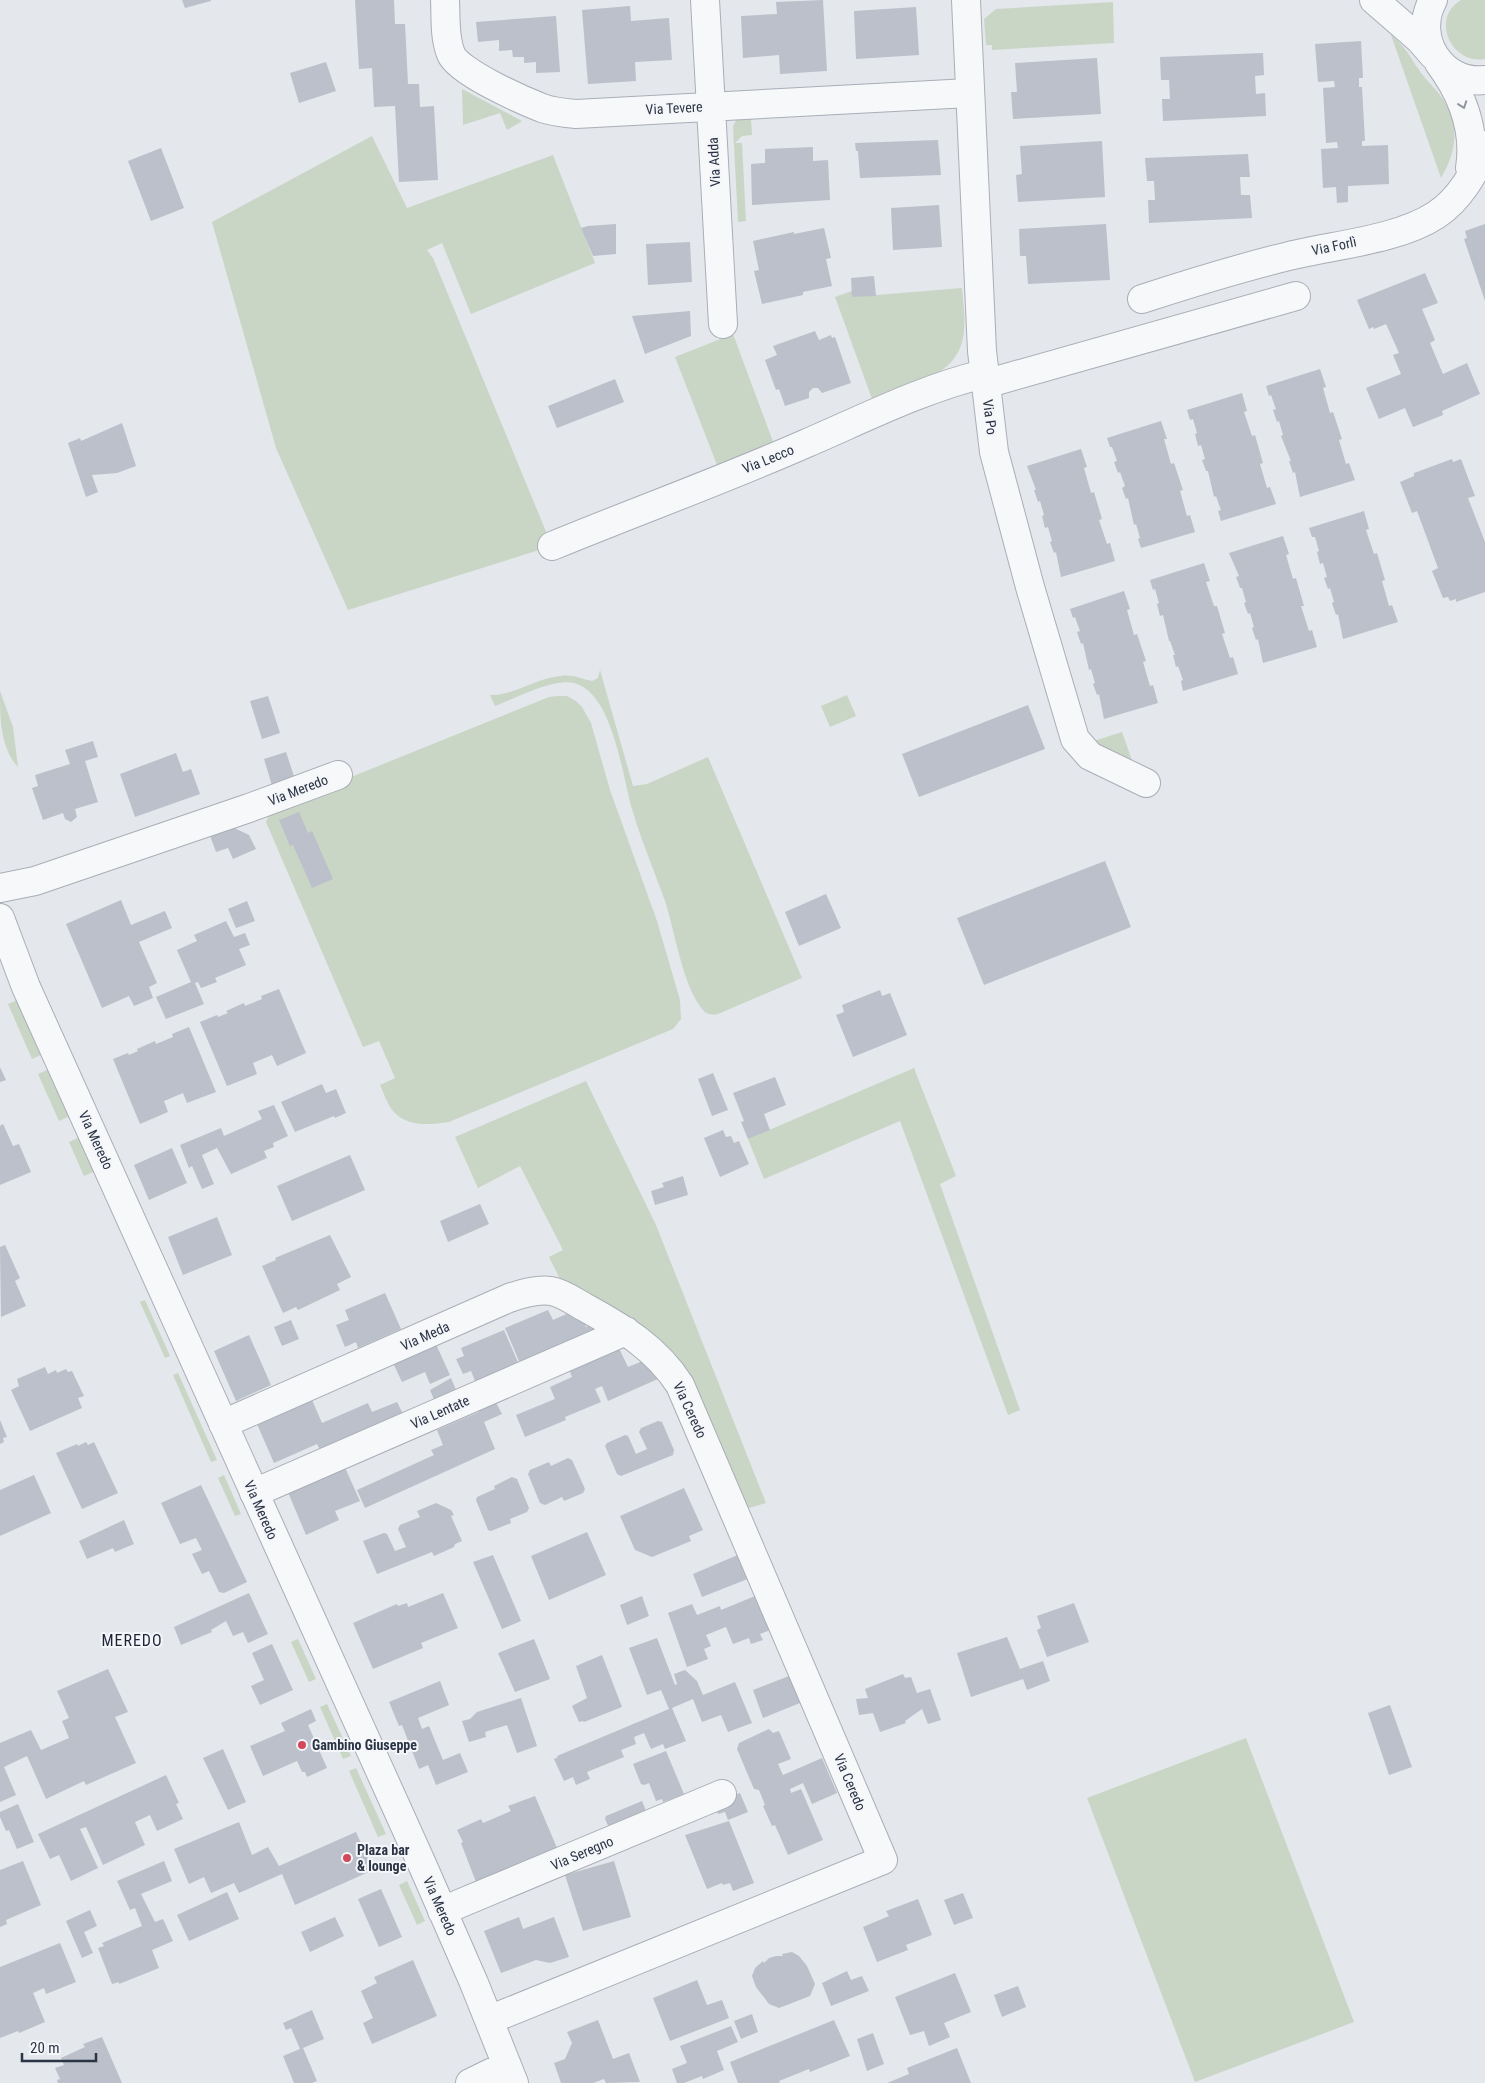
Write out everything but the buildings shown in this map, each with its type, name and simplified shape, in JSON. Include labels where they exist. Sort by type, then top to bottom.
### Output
[{"type":"street","name":"Via Tevere","points":[[445,0],[448,42],[451,54],[457,64],[542,108],[559,113],[576,114],[969,93]]},
{"type":"street","name":"Via Adda","points":[[705,0],[723,324]]},
{"type":"street","name":"Via Po","points":[[966,0],[969,93],[985,379],[991,414],[994,452],[1030,587],[1073,734],[1090,756],[1146,783]]},
{"type":"street","points":[[1374,0],[1420,40],[1446,69],[1462,78],[1485,80]]},
{"type":"street","points":[[1432,0],[1427,12],[1426,30],[1430,48],[1437,59]]},
{"type":"street","name":"Via Forlì","points":[[1437,59],[1457,90],[1469,126],[1472,153],[1467,182]]},
{"type":"street","name":"Via Forlì","points":[[1142,299],[1187,284],[1288,256],[1392,233],[1432,218],[1448,206],[1467,182],[1482,156],[1485,145]]},
{"type":"street","points":[[1187,284],[1194,325]]},
{"type":"street","points":[[985,379],[1194,325],[1296,296]]},
{"type":"street","name":"Via Lecco","points":[[552,546],[777,456],[954,382],[985,379]]},
{"type":"street","name":"Via Meredo","points":[[0,888],[35,881],[249,808],[338,775]]},
{"type":"street","name":"Via Meredo","points":[[2,932],[442,1911],[490,2020],[510,2074]]},
{"type":"street","name":"Via Meda","points":[[223,1424],[524,1293],[553,1291],[626,1330]]},
{"type":"street","name":"Via Lentate","points":[[254,1493],[626,1330]]},
{"type":"street","name":"Via Ceredo","points":[[490,2020],[883,1860],[680,1385],[670,1369],[656,1354],[626,1330]]},
{"type":"street","name":"Via Seregno","points":[[442,1911],[722,1794]]},
{"type":"street","points":[[470,2083],[510,2074]]},
{"type":"green space","points":[[1461,0],[1485,0],[1485,59],[1473,59],[1463,55],[1454,48],[1449,38],[1446,28],[1447,18],[1452,8]]},
{"type":"green space","points":[[1113,2],[1114,43],[992,50],[992,45],[986,45],[984,19],[996,9]]},
{"type":"green space","points":[[1391,35],[1405,49],[1422,74],[1440,95],[1451,115],[1454,126],[1453,147],[1447,168],[1441,178]]},
{"type":"green space","points":[[462,89],[522,121],[507,130],[500,113],[463,125]]},
{"type":"green space","points":[[749,117],[751,119],[752,135],[742,136],[735,143],[742,143],[746,221],[738,222],[733,126],[737,119]]},
{"type":"green space","points":[[372,136],[407,208],[553,155],[595,263],[471,314],[442,243],[427,250],[433,258],[552,546],[348,610],[276,448],[212,222]]},
{"type":"green space","points":[[962,288],[964,335],[956,356],[949,365],[938,373],[872,399],[835,297],[852,291],[853,297]]},
{"type":"green space","points":[[733,334],[775,447],[719,470],[675,357]]},
{"type":"green space","points":[[600,670],[633,786],[647,784],[708,757],[802,978],[718,1014],[710,1014],[704,1011],[690,989],[680,959],[669,913],[632,809],[614,737],[607,718],[598,702],[587,690],[574,683],[565,682],[545,686],[495,706],[490,695],[509,692],[552,677],[573,676],[592,681],[598,678]]},
{"type":"green space","points":[[0,691],[13,727],[18,767],[4,741]]},
{"type":"green space","points":[[847,695],[856,716],[830,727],[821,706]]},
{"type":"green space","points":[[567,696],[576,701],[582,707],[591,723],[610,790],[657,921],[680,1000],[681,1019],[673,1029],[449,1122],[419,1124],[405,1120],[398,1116],[391,1108],[380,1085],[395,1078],[379,1041],[363,1047],[266,822],[272,809],[549,697]]},
{"type":"green space","points":[[1122,732],[1134,766],[1104,751],[1094,741]]},
{"type":"green space","points":[[18,1000],[43,1054],[32,1059],[8,1004]]},
{"type":"green space","points":[[914,1068],[956,1176],[940,1184],[1020,1410],[1008,1415],[900,1121],[764,1179],[748,1139]]},
{"type":"green space","points":[[49,1069],[70,1116],[59,1121],[38,1074]]},
{"type":"green space","points":[[586,1081],[656,1225],[766,1503],[749,1508],[701,1407],[561,1281],[549,1257],[563,1250],[520,1166],[478,1188],[455,1137]]},
{"type":"green space","points":[[80,1137],[95,1171],[84,1176],[69,1142]]},
{"type":"green space","points":[[145,1300],[170,1356],[165,1358],[140,1302]]},
{"type":"green space","points":[[178,1373],[217,1460],[211,1462],[173,1375]]},
{"type":"green space","points":[[224,1475],[241,1514],[235,1516],[218,1478]]},
{"type":"green space","points":[[298,1639],[316,1679],[309,1682],[291,1642]]},
{"type":"green space","points":[[327,1704],[351,1756],[343,1759],[320,1707]]},
{"type":"green space","points":[[1246,1738],[1354,2022],[1195,2082],[1087,1798]]},
{"type":"green space","points":[[356,1768],[386,1834],[378,1837],[349,1771]]},
{"type":"green space","points":[[407,1881],[425,1921],[417,1925],[399,1885]]},
{"type":"place","name":"Gambino Giuseppe","points":[[302,1745]]},
{"type":"place","name":"Plaza bar & lounge","points":[[347,1858]]},
{"type":"district","name":"MEREDO","points":[[132,1640]]}]
